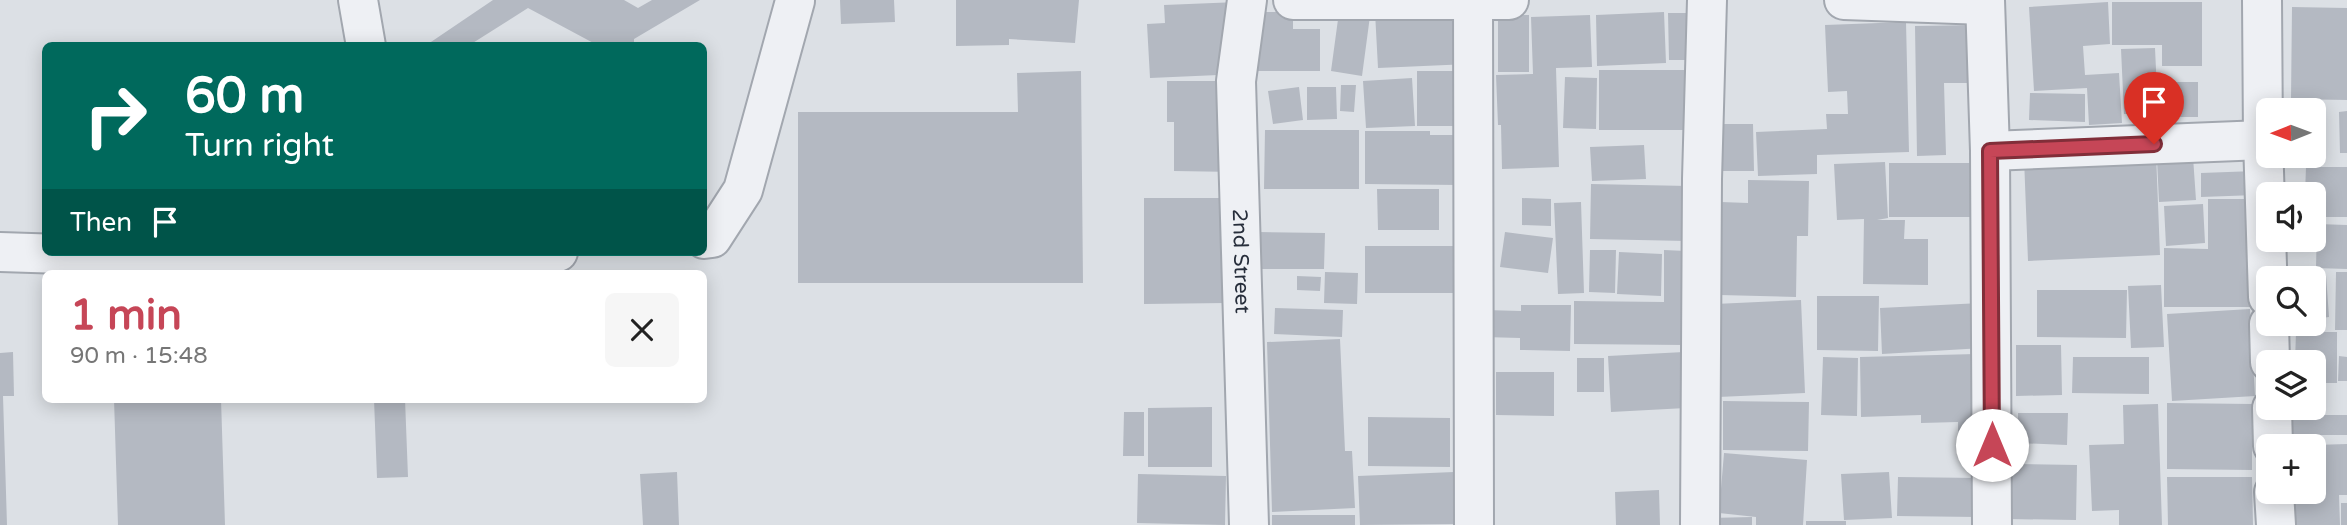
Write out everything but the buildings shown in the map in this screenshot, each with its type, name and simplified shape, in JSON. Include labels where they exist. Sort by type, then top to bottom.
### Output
[{"type":"street","points":[[358,0],[365,42]]},
{"type":"street","name":"2nd Street","points":[[1247,0],[1236,81],[1249,525]]},
{"type":"street","points":[[1293,0],[1509,0]]},
{"type":"street","points":[[1700,525],[1702,179],[1707,0]]},
{"type":"street","points":[[1844,0],[1985,2],[1990,151],[1992,525]]},
{"type":"street","points":[[2262,0],[2263,98]]},
{"type":"street","points":[[707,239],[712,239],[743,190],[795,1]]},
{"type":"street","points":[[1473,1],[1474,525]]},
{"type":"street","points":[[1990,151],[2256,140]]},
{"type":"street","points":[[2264,168],[2267,266]]},
{"type":"street","points":[[0,252],[42,253]]},
{"type":"street","points":[[232,256],[406,259],[471,256]]},
{"type":"street","points":[[2275,504],[2276,525]]},
{"type":"route","points":[[1992,445],[1990,151],[2154,144]]}]
